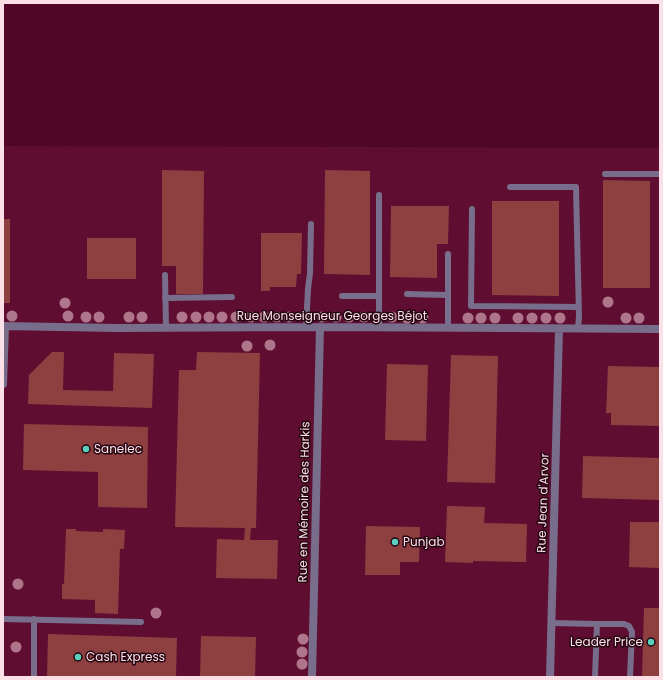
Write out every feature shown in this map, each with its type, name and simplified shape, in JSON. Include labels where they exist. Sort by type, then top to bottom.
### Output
[{"type":"street","name":"Rue Monseigneur Georges Béjot","points":[[4,326],[117,328],[320,327],[660,329]]},
{"type":"street","points":[[3,384],[4,326]]},
{"type":"street","name":"Rue en Mémoire des Harkis","points":[[312,677],[320,327]]},
{"type":"street","name":"Rue Jean d'Arvor","points":[[550,677],[559,329]]},
{"type":"lane","points":[[605,174],[660,174]]},
{"type":"lane","points":[[510,187],[576,187],[578,329]]},
{"type":"lane","points":[[379,195],[379,328]]},
{"type":"lane","points":[[472,209],[471,306],[578,307]]},
{"type":"lane","points":[[306,327],[310,273],[311,224]]},
{"type":"lane","points":[[448,254],[448,328]]},
{"type":"lane","points":[[165,275],[166,327]]},
{"type":"lane","points":[[407,294],[448,295]]},
{"type":"lane","points":[[342,296],[379,296]]},
{"type":"lane","points":[[165,298],[232,298]]},
{"type":"lane","points":[[3,619],[141,622]]},
{"type":"lane","points":[[34,619],[34,677]]},
{"type":"lane","points":[[552,623],[624,624],[629,626],[632,632],[630,677]]},
{"type":"lane","points":[[595,677],[597,624]]},
{"type":"shaded area","points":[[3,146],[660,148],[660,677],[3,677]]},
{"type":"building","points":[[162,170],[204,171],[203,294],[176,294],[176,266],[162,266]]},
{"type":"building","points":[[325,170],[370,171],[370,275],[324,274]]},
{"type":"building","points":[[603,180],[650,181],[650,288],[603,288]]},
{"type":"building","points":[[492,201],[559,201],[559,296],[492,295]]},
{"type":"building","points":[[391,206],[449,206],[448,244],[437,244],[437,278],[390,277]]},
{"type":"building","points":[[3,219],[10,219],[10,303],[3,303]]},
{"type":"building","points":[[261,233],[302,233],[301,274],[297,274],[296,287],[270,287],[270,291],[261,291]]},
{"type":"building","points":[[87,238],[136,238],[136,279],[87,279]]},
{"type":"building","points":[[52,352],[64,352],[63,390],[113,391],[114,353],[154,354],[152,408],[28,404],[29,375]]},
{"type":"building","points":[[197,352],[260,353],[256,528],[251,528],[250,540],[278,540],[277,579],[216,578],[217,539],[244,540],[245,528],[175,527],[179,370],[196,370]]},
{"type":"building","points":[[451,355],[498,356],[495,483],[447,482]]},
{"type":"building","points":[[387,364],[428,365],[426,441],[385,440]]},
{"type":"building","points":[[608,366],[660,367],[660,426],[611,425],[611,413],[606,413]]},
{"type":"building","name":"Sanelec","points":[[24,424],[148,427],[147,508],[98,507],[98,472],[23,470]]},
{"type":"building","points":[[583,456],[660,458],[660,500],[582,498]]},
{"type":"building","points":[[447,506],[485,507],[484,523],[527,524],[526,562],[445,562]]},
{"type":"building","points":[[630,522],[660,522],[660,568],[629,567]]},
{"type":"building","points":[[366,526],[420,527],[419,562],[400,562],[400,575],[365,575]]},
{"type":"building","points":[[66,529],[103,532],[103,529],[125,530],[124,549],[120,549],[118,614],[95,613],[95,600],[62,599]]},
{"type":"building","name":"Leader Price","points":[[644,608],[660,608],[660,677],[642,677]]},
{"type":"building","points":[[48,634],[177,638],[176,677],[47,677]]},
{"type":"building","points":[[201,636],[256,637],[255,677],[200,677]]},
{"type":"place","name":"Sanelec","points":[[86,449]]},
{"type":"place","name":"Punjab","points":[[395,542]]},
{"type":"place","name":"Leader Price","points":[[651,642]]},
{"type":"place","name":"Cash Express","points":[[78,657]]}]
